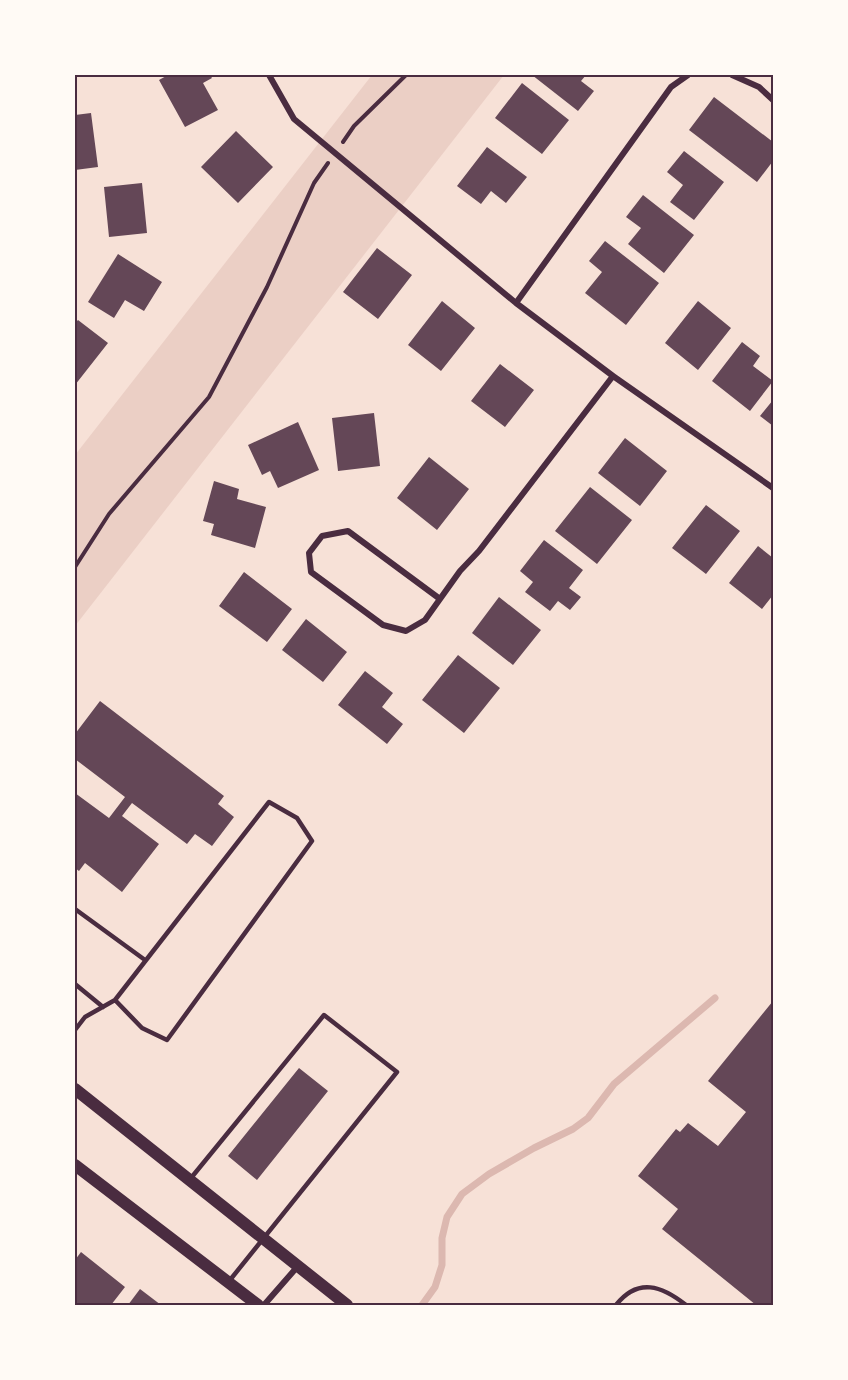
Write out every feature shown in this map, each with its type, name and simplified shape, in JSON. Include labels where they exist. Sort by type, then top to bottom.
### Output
[{"type":"main road","points":[[75,1089],[347,1305]]},
{"type":"main road","points":[[75,1165],[258,1305]]},
{"type":"street","points":[[269,75],[294,119],[516,303],[613,376],[773,488]]},
{"type":"street","points":[[516,303],[671,87],[688,75]]},
{"type":"street","points":[[732,75],[759,87],[773,100]]},
{"type":"street","points":[[440,599],[348,531],[322,536],[309,553],[311,572],[383,625],[406,631],[425,620],[440,599],[460,571],[479,551],[613,376]]},
{"type":"street","points":[[264,1305],[298,1266]]},
{"type":"lane","points":[[75,1030],[85,1017],[115,1000],[269,802],[297,818],[312,841],[167,1040],[142,1028],[115,1000]]},
{"type":"lane","points":[[75,909],[145,960]]},
{"type":"lane","points":[[75,984],[104,1007]]},
{"type":"lane","points":[[189,1180],[324,1015],[398,1072],[228,1282]]},
{"type":"lane","points":[[616,1305],[633,1290],[646,1286],[661,1288],[686,1305]]},
{"type":"path","points":[[75,567],[109,514],[210,397],[267,287],[314,183],[354,126],[406,75]]},
{"type":"shaded area","points":[[372,75],[504,75],[75,626],[75,455]]},
{"type":"building","points":[[168,75],[210,75],[212,78],[203,83],[218,110],[185,127],[159,80]]},
{"type":"building","points":[[532,75],[586,75],[581,81],[594,91],[578,111]]},
{"type":"building","points":[[522,83],[569,120],[542,154],[495,118]]},
{"type":"building","points":[[714,97],[773,142],[773,161],[757,182],[689,130]]},
{"type":"building","points":[[91,113],[98,167],[75,170],[75,115]]},
{"type":"building","points":[[236,131],[273,167],[238,203],[201,167]]},
{"type":"building","points":[[487,147],[527,177],[506,203],[491,191],[481,204],[457,186]]},
{"type":"building","points":[[684,151],[724,182],[694,220],[670,202],[683,185],[667,172]]},
{"type":"building","points":[[142,183],[147,233],[109,237],[104,187]]},
{"type":"building","points":[[643,195],[694,235],[664,273],[628,244],[641,228],[626,217]]},
{"type":"building","points":[[605,241],[659,283],[626,325],[585,293],[602,272],[589,261]]},
{"type":"building","points":[[377,248],[412,275],[378,319],[343,292]]},
{"type":"building","points":[[118,254],[162,282],[144,311],[125,300],[114,318],[88,302]]},
{"type":"building","points":[[442,301],[475,328],[441,371],[408,345]]},
{"type":"building","points":[[698,301],[731,328],[698,370],[665,343]]},
{"type":"building","points":[[78,320],[108,343],[75,385],[75,323]]},
{"type":"building","points":[[742,342],[760,356],[753,366],[773,381],[750,411],[712,381]]},
{"type":"building","points":[[500,364],[534,390],[505,427],[471,401]]},
{"type":"building","points":[[773,400],[773,426],[760,416]]},
{"type":"building","points":[[374,413],[380,466],[338,471],[332,418]]},
{"type":"building","points":[[298,422],[319,470],[278,488],[270,471],[262,475],[248,445]]},
{"type":"building","points":[[625,438],[667,471],[640,506],[598,473]]},
{"type":"building","points":[[429,457],[469,489],[437,530],[397,498]]},
{"type":"building","points":[[214,481],[239,489],[237,499],[266,507],[255,548],[211,535],[214,524],[203,521]]},
{"type":"building","points":[[590,487],[632,520],[597,564],[555,531]]},
{"type":"building","points":[[706,505],[740,531],[706,574],[672,548]]},
{"type":"building","points":[[544,540],[583,570],[569,588],[581,597],[570,610],[558,601],[550,611],[525,592],[533,582],[520,571]]},
{"type":"building","points":[[758,546],[773,558],[773,595],[762,609],[729,583]]},
{"type":"building","points":[[244,572],[292,609],[267,642],[219,606]]},
{"type":"building","points":[[499,597],[541,630],[513,665],[472,633]]},
{"type":"building","points":[[306,619],[347,652],[323,682],[282,650]]},
{"type":"building","points":[[458,655],[500,688],[464,733],[422,700]]},
{"type":"building","points":[[365,671],[393,693],[382,707],[403,724],[387,744],[338,705]]},
{"type":"building","points":[[100,701],[224,796],[218,804],[234,817],[212,846],[195,834],[187,844],[132,803],[122,816],[159,844],[122,892],[85,863],[79,871],[75,868],[75,793],[109,818],[125,797],[75,759],[75,734]]},
{"type":"building","points":[[773,1001],[773,1305],[756,1305],[662,1229],[678,1209],[638,1176],[676,1129],[680,1132],[688,1123],[718,1146],[746,1112],[708,1081]]},
{"type":"building","points":[[299,1068],[328,1091],[257,1180],[228,1156]]},
{"type":"building","points":[[81,1252],[125,1287],[111,1305],[75,1305],[75,1260]]},
{"type":"building","points":[[140,1289],[161,1305],[128,1305]]},
{"type":"waterway","points":[[422,1305],[435,1287],[442,1265],[442,1238],[447,1217],[462,1194],[489,1174],[573,1129],[588,1118],[614,1084],[715,998]]}]
